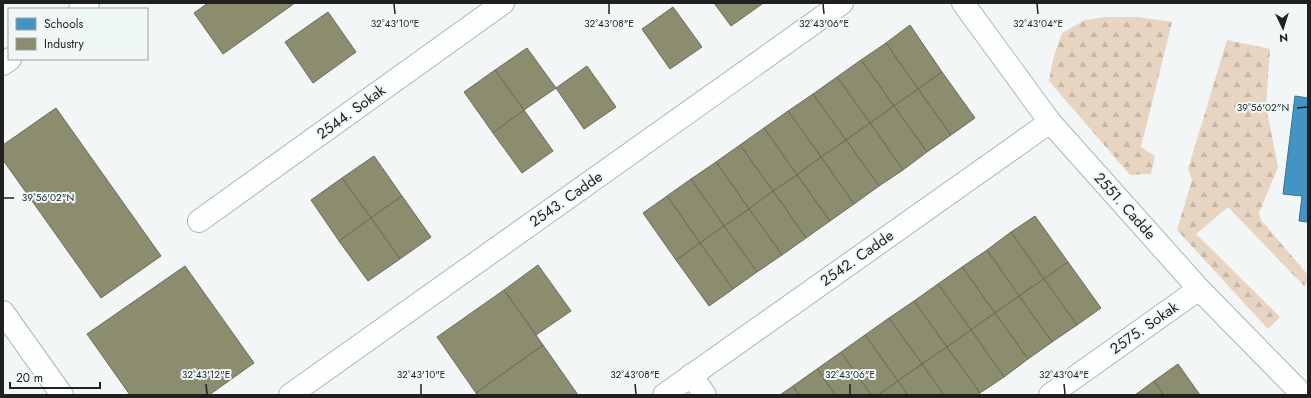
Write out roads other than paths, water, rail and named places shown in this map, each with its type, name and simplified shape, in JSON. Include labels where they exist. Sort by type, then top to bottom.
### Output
[{"type":"street","name":"2544. Sokak","points":[[199,221],[503,3]]},
{"type":"street","name":"2543. Cadde","points":[[290,395],[842,3]]},
{"type":"street","name":"2551. Cadde","points":[[963,3],[1050,122],[1199,289],[1303,395]]},
{"type":"street","name":"2542. Cadde","points":[[664,395],[1050,122]]},
{"type":"street","name":"2575. Sokak","points":[[1050,395],[1199,289]]},
{"type":"street","points":[[3,312],[62,395]]},
{"type":"street","points":[[691,376],[705,395]]}]
